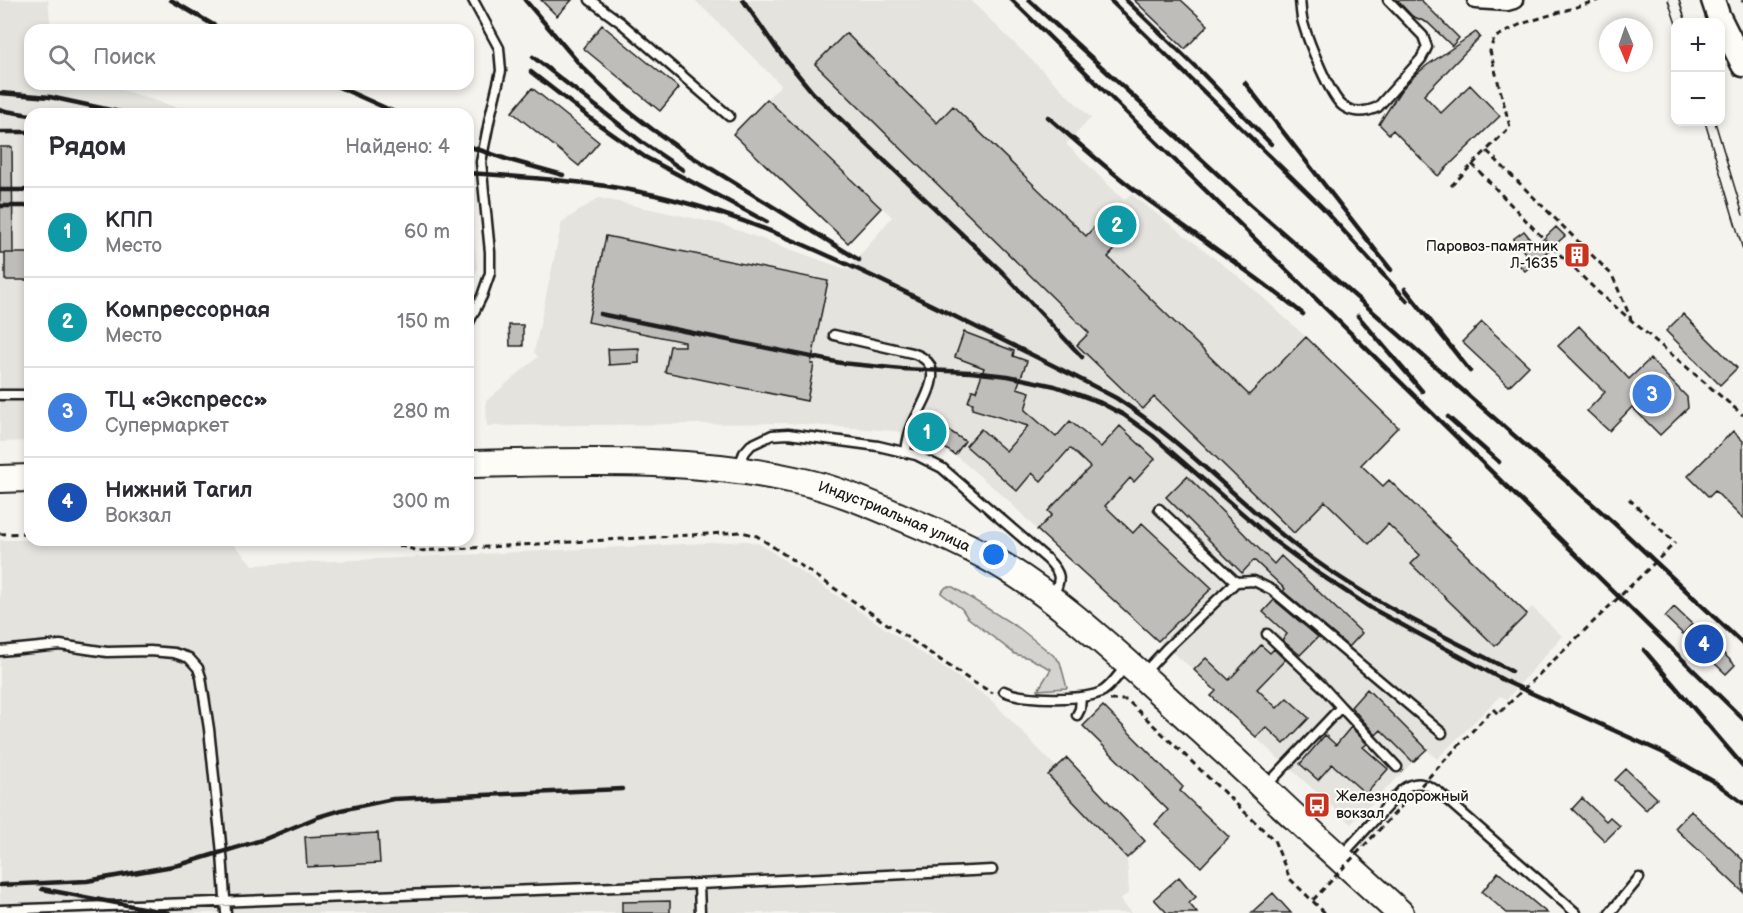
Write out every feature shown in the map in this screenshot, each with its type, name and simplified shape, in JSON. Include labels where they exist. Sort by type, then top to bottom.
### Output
[{"type":"main road","points":[[1713,0],[1743,65]]},
{"type":"main road","name":"Индустриальная улица","points":[[474,464],[618,461],[737,470],[804,482],[885,510],[970,548],[1008,569],[1051,599],[1135,670],[1400,913]]},
{"type":"main road","points":[[0,479],[24,478]]},
{"type":"street","points":[[1476,0],[1507,2],[1514,0]]},
{"type":"lane","points":[[473,0],[499,48],[501,71],[481,162],[490,273],[474,312]]},
{"type":"lane","points":[[590,0],[620,22],[729,116]]},
{"type":"lane","points":[[1300,0],[1303,22],[1322,72],[1341,105],[1360,111],[1369,111],[1378,107],[1421,59],[1427,47],[1423,36],[1388,0]]},
{"type":"lane","points":[[834,335],[912,353],[921,356],[931,364],[929,392],[909,434],[906,452]]},
{"type":"lane","points":[[0,395],[24,395]]},
{"type":"lane","points":[[737,470],[744,453],[751,445],[772,435],[788,434],[906,452],[930,461],[942,468],[1056,569],[1059,576],[1058,586],[1051,599]]},
{"type":"lane","points":[[1159,509],[1236,582]]},
{"type":"lane","points":[[1001,693],[1037,698],[1081,698],[1094,695],[1166,649],[1236,582],[1254,581],[1272,590],[1442,733]]},
{"type":"lane","points":[[1267,634],[1322,686],[1397,767]]},
{"type":"lane","points":[[0,651],[60,645],[107,652],[174,653],[189,658],[198,668],[209,729],[226,913]]},
{"type":"lane","points":[[1077,715],[1081,698]]},
{"type":"lane","points":[[1264,788],[1341,707]]},
{"type":"lane","points":[[1340,857],[1403,789],[1414,783],[1426,784],[1437,791],[1576,913]]},
{"type":"lane","points":[[0,910],[699,884],[992,870]]},
{"type":"lane","points":[[1610,913],[1639,878]]},
{"type":"lane","points":[[699,884],[700,913]]},
{"type":"path","points":[[1451,186],[1510,127],[1491,51],[1494,38],[1521,24],[1599,0]]},
{"type":"path","points":[[1486,150],[1612,275],[1632,321]]},
{"type":"path","points":[[1473,164],[1542,237],[1632,321],[1743,415]]},
{"type":"path","points":[[1313,900],[1493,709],[1498,714],[1675,543],[1629,499]]},
{"type":"path","points":[[401,546],[419,551],[742,532],[757,536],[973,682],[1001,693]]},
{"type":"path","points":[[0,534],[24,533]]},
{"type":"path","points":[[1081,698],[1127,700],[1274,840],[1290,879],[1325,913]]},
{"type":"shaded area","points":[[0,0],[48,0],[50,24],[24,24],[24,90],[123,90],[178,108],[24,108],[24,441],[0,442]]},
{"type":"shaded area","points":[[695,0],[970,0],[1091,118],[1066,144],[1124,200],[1131,194],[1248,284],[1398,427],[1361,465],[1383,486],[1389,480],[1526,613],[1532,607],[1562,636],[1507,699],[1500,696],[1437,759],[1426,749],[1351,824],[1290,768],[1292,766],[1282,758],[1280,760],[1211,696],[1216,690],[1158,641],[1037,530],[1008,500],[955,455],[930,438],[894,431],[788,423],[487,426],[486,401],[538,357],[534,352],[562,222],[599,198],[720,224],[848,270],[892,217],[767,99],[781,85]]},
{"type":"shaded area","points":[[474,234],[477,270],[474,275]]},
{"type":"shaded area","points":[[0,540],[24,540],[24,546],[235,546],[253,565],[746,541],[760,544],[990,699],[1057,768],[1049,776],[1127,858],[1129,893],[1120,899],[1131,913],[0,913]]},
{"type":"shaded area","points":[[946,587],[953,587],[1019,628],[1053,655],[1060,662],[1067,688],[1038,690],[1051,669],[1015,654],[967,617],[962,609],[941,593]]},
{"type":"building","points":[[541,0],[572,0],[557,16]]},
{"type":"building","points":[[1134,0],[1181,0],[1208,25],[1185,49]]},
{"type":"building","points":[[1397,0],[1421,0],[1459,38],[1452,46],[1428,23],[1412,16]]},
{"type":"building","points":[[602,25],[679,88],[660,111],[583,48]]},
{"type":"building","points":[[1476,32],[1480,37],[1424,95],[1441,113],[1470,85],[1500,116],[1438,176],[1393,130],[1389,134],[1379,124],[1401,90],[1412,78]]},
{"type":"building","points":[[846,33],[937,123],[953,106],[1086,236],[1113,207],[1135,228],[1108,257],[1249,395],[1306,337],[1398,427],[1361,465],[1383,486],[1389,480],[1527,614],[1495,646],[1411,564],[1420,555],[1388,524],[1369,544],[1325,501],[1294,533],[1154,397],[1143,409],[1077,345],[1089,333],[815,64]]},
{"type":"building","points":[[532,88],[599,142],[579,166],[512,112]]},
{"type":"building","points":[[767,99],[881,208],[848,243],[733,134]]},
{"type":"building","points":[[0,147],[12,147],[13,253],[0,253]]},
{"type":"building","points":[[1556,227],[1565,236],[1525,271],[1518,264],[1527,255],[1513,239],[1524,231],[1536,246]]},
{"type":"building","points":[[606,236],[828,281],[811,364],[814,364],[807,401],[665,372],[670,346],[685,346],[685,342],[588,322]]},
{"type":"building","points":[[5,253],[24,253],[24,280],[5,280]]},
{"type":"building","points":[[1683,314],[1737,368],[1720,385],[1666,331]]},
{"type":"building","points":[[1482,322],[1529,366],[1509,386],[1462,342]]},
{"type":"building","points":[[509,325],[523,325],[523,346],[510,346]]},
{"type":"building","points":[[1579,326],[1629,379],[1650,359],[1687,397],[1688,408],[1660,435],[1632,407],[1609,431],[1587,411],[1605,392],[1558,346]]},
{"type":"building","points":[[964,332],[1014,351],[1013,356],[1027,361],[1017,388],[1030,392],[1025,410],[1056,437],[1070,421],[1101,447],[1120,426],[1155,459],[1134,482],[1130,478],[1105,506],[1133,533],[1142,523],[1212,588],[1158,641],[1037,530],[1052,515],[1048,511],[1090,467],[1070,448],[1041,481],[1032,473],[1017,491],[966,446],[981,429],[1006,451],[1028,426],[972,409],[973,403],[968,402],[972,390],[976,391],[984,368],[955,357]]},
{"type":"building","points":[[639,348],[639,363],[609,365],[608,349]]},
{"type":"building","points":[[923,424],[937,427],[939,424],[965,441],[955,455],[930,438],[919,436]]},
{"type":"building","points":[[1733,431],[1743,441],[1743,519],[1715,491],[1709,497],[1688,476]]},
{"type":"building","points":[[1187,476],[1274,564],[1281,556],[1362,633],[1349,647],[1283,591],[1285,589],[1254,560],[1242,573],[1166,497]]},
{"type":"building","points":[[1274,600],[1318,637],[1300,655],[1282,640],[1287,634],[1263,612]]},
{"type":"building","points":[[1674,607],[1692,624],[1683,634],[1665,617]]},
{"type":"building","points":[[1261,645],[1270,653],[1274,649],[1285,660],[1257,689],[1277,708],[1287,698],[1309,718],[1284,744],[1266,727],[1256,737],[1211,696],[1216,691],[1194,670],[1206,658],[1229,680]]},
{"type":"building","points":[[1717,647],[1735,665],[1726,674],[1708,657]]},
{"type":"building","points":[[1367,689],[1427,749],[1413,762],[1381,730],[1376,735],[1351,707]]},
{"type":"building","points":[[1103,706],[1183,787],[1180,791],[1229,837],[1201,867],[1155,824],[1168,810],[1083,726]]},
{"type":"building","points":[[1351,727],[1367,744],[1363,747],[1388,769],[1366,794],[1332,764],[1318,780],[1300,764],[1325,735],[1336,745]]},
{"type":"building","points":[[1067,758],[1145,841],[1127,858],[1048,775]]},
{"type":"building","points":[[1626,769],[1657,798],[1646,810],[1615,780]]},
{"type":"building","points":[[1582,798],[1606,821],[1610,817],[1620,826],[1605,841],[1572,809]]},
{"type":"building","points":[[1691,811],[1743,860],[1743,892],[1675,828]]},
{"type":"building","points":[[378,833],[380,863],[307,867],[305,837]]},
{"type":"building","points":[[1498,872],[1547,913],[1507,913],[1482,892]]},
{"type":"building","points":[[1179,877],[1196,897],[1189,903],[1197,913],[1167,913],[1154,899]]},
{"type":"building","points":[[1273,893],[1291,913],[1251,913]]},
{"type":"building","points":[[670,901],[670,913],[622,913],[622,902]]},
{"type":"tram line","points":[[1668,0],[1674,18]]},
{"type":"tram line","points":[[1679,0],[1685,18]]},
{"type":"tram line","points":[[1706,126],[1743,250]]},
{"type":"tram line","points":[[1716,126],[1743,215]]},
{"type":"railway","points":[[171,0],[212,24]]},
{"type":"railway","points":[[525,0],[582,67],[626,109],[686,153],[859,260]]},
{"type":"railway","points":[[743,0],[776,48],[813,93],[1002,272],[1082,357]]},
{"type":"railway","points":[[1012,0],[1743,719]]},
{"type":"railway","points":[[1029,0],[1251,205],[1614,523],[1743,644]]},
{"type":"railway","points":[[1110,0],[1323,208],[1407,301]]},
{"type":"railway","points":[[1126,0],[1271,144]]},
{"type":"railway","points":[[533,57],[642,142],[683,170]]},
{"type":"railway","points":[[531,72],[645,157],[767,222]]},
{"type":"railway","points":[[1245,83],[1391,270]]},
{"type":"railway","points":[[345,90],[386,108]]},
{"type":"railway","points":[[0,93],[50,97],[101,108]]},
{"type":"railway","points":[[0,110],[24,114]]},
{"type":"railway","points":[[1048,117],[1133,188],[1303,314]]},
{"type":"railway","points":[[0,132],[24,132]]},
{"type":"railway","points":[[474,148],[563,175]]},
{"type":"railway","points":[[474,173],[598,185],[675,200],[779,235],[880,280],[1116,398],[1192,456],[1263,519],[1313,559],[1385,605],[1511,671]]},
{"type":"railway","points":[[0,190],[24,190]]},
{"type":"railway","points":[[0,206],[24,206]]},
{"type":"railway","points":[[1405,289],[1470,371]]},
{"type":"railway","points":[[600,314],[841,363],[1008,376],[1055,386],[1099,402],[1124,415],[1153,436],[1273,540],[1371,608],[1509,683],[1664,753],[1716,783],[1743,803]]},
{"type":"railway","points":[[1358,316],[1422,391]]},
{"type":"railway","points":[[1448,417],[1499,462]]},
{"type":"railway","points":[[1644,650],[1743,766]]},
{"type":"railway","points":[[0,885],[87,881],[179,865],[265,839],[318,817],[393,799],[622,789]]},
{"type":"railway","points":[[42,889],[169,913]]},
{"type":"place","name":"Компрессорная","points":[[1117,225]]},
{"type":"place","name":"Паровоз-памятник Л-1635","points":[[1577,255]]},
{"type":"place","name":"ТЦ «Экспресс»","points":[[1652,394]]},
{"type":"place","name":"КПП","points":[[927,432]]},
{"type":"place","name":"Нижний Тагил","points":[[1704,644]]},
{"type":"place","name":"Железнодорожный вокзал","points":[[1317,805]]}]
